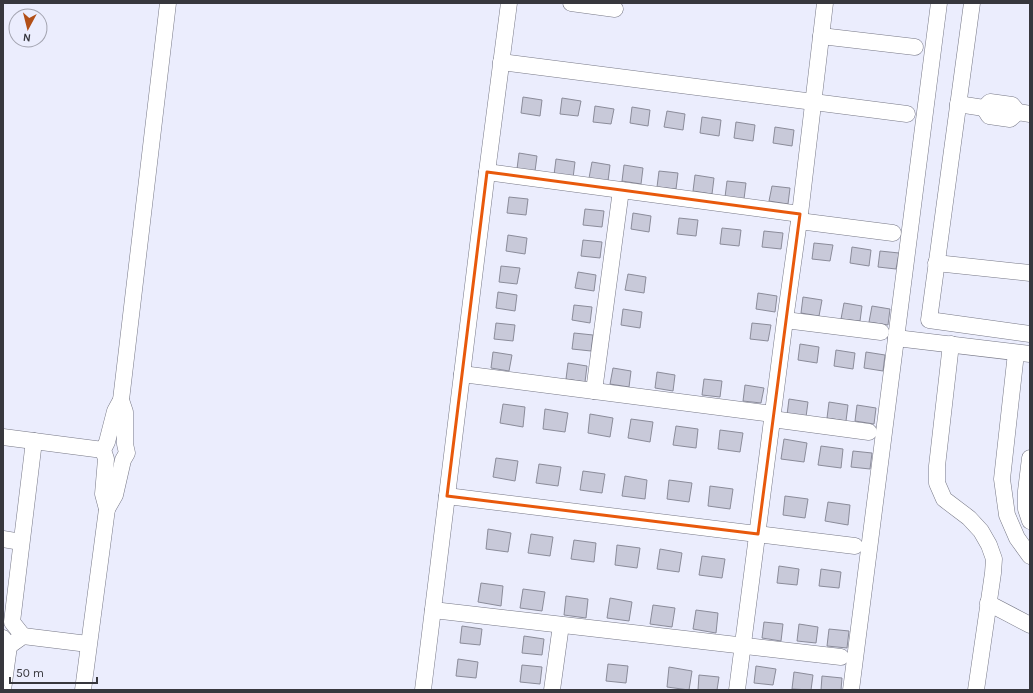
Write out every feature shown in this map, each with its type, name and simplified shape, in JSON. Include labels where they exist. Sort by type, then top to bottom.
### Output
[{"type":"street","points":[[107,509],[103,494],[105,450],[115,411],[121,400],[168,3]]},
{"type":"street","points":[[423,690],[509,3]]},
{"type":"street","points":[[571,3],[615,9]]},
{"type":"street","points":[[737,690],[826,3]]},
{"type":"street","points":[[851,690],[939,3]]},
{"type":"street","points":[[972,3],[928,320],[1030,334]]},
{"type":"street","points":[[821,36],[915,47]]},
{"type":"street","points":[[501,62],[907,114]]},
{"type":"street","points":[[958,104],[984,108],[989,116],[1010,119],[1024,113]]},
{"type":"street","points":[[487,172],[622,190],[893,232]]},
{"type":"street","points":[[594,391],[622,190]]},
{"type":"street","points":[[936,263],[1030,273]]},
{"type":"street","points":[[785,320],[881,332]]},
{"type":"street","points":[[896,338],[1023,353],[1002,480],[1007,515],[1017,538],[1030,556]]},
{"type":"street","points":[[951,344],[937,466],[938,483],[944,499],[969,518],[981,531],[989,545],[994,559],[976,690]]},
{"type":"street","points":[[462,374],[773,416],[869,432]]},
{"type":"street","points":[[83,690],[107,509],[115,495],[124,452],[125,412],[121,400]]},
{"type":"street","points":[[3,438],[105,450],[114,463],[124,452]]},
{"type":"street","points":[[105,450],[111,440],[118,440],[124,452]]},
{"type":"street","points":[[34,442],[21,542],[7,626],[23,636],[88,644]]},
{"type":"street","points":[[1030,458],[1026,491],[1026,509],[1030,521]]},
{"type":"street","points":[[447,496],[855,546]]},
{"type":"street","points":[[3,539],[21,542]]},
{"type":"street","points":[[988,603],[1030,626]]},
{"type":"street","points":[[433,610],[841,657]]},
{"type":"street","points":[[552,690],[561,625]]},
{"type":"street","points":[[3,690],[6,642],[23,636]]},
{"type":"highlighted area","points":[[487,172],[800,214],[758,534],[447,496]]},
{"type":"building","points":[[523,97],[542,100],[540,116],[521,113]]},
{"type":"building","points":[[562,98],[581,101],[578,116],[560,114]]},
{"type":"building","points":[[595,106],[614,109],[611,124],[593,122]]},
{"type":"building","points":[[632,107],[650,110],[648,126],[630,123]]},
{"type":"building","points":[[667,111],[685,114],[683,130],[664,127]]},
{"type":"building","points":[[702,117],[721,120],[719,136],[700,133]]},
{"type":"building","points":[[736,122],[755,125],[753,141],[734,138]]},
{"type":"building","points":[[775,127],[794,130],[792,146],[773,143]]},
{"type":"building","points":[[519,153],[537,156],[535,171],[517,169]]},
{"type":"building","points":[[556,159],[575,162],[573,178],[554,175]]},
{"type":"building","points":[[592,162],[610,165],[608,181],[589,178]]},
{"type":"building","points":[[624,165],[643,168],[641,184],[622,181]]},
{"type":"building","points":[[659,171],[678,173],[676,189],[657,187]]},
{"type":"building","points":[[695,175],[714,178],[712,194],[693,191]]},
{"type":"building","points":[[727,181],[746,183],[744,199],[725,197]]},
{"type":"building","points":[[772,186],[790,188],[788,204],[769,201]]},
{"type":"building","points":[[509,197],[528,199],[526,215],[507,213]]},
{"type":"building","points":[[585,209],[604,211],[602,227],[583,225]]},
{"type":"building","points":[[633,213],[651,216],[649,232],[631,229]]},
{"type":"building","points":[[679,218],[698,220],[696,236],[677,234]]},
{"type":"building","points":[[722,228],[741,230],[739,246],[720,244]]},
{"type":"building","points":[[764,231],[783,233],[781,249],[762,247]]},
{"type":"building","points":[[508,235],[527,238],[525,254],[506,251]]},
{"type":"building","points":[[583,240],[602,242],[600,258],[581,256]]},
{"type":"building","points":[[814,243],[833,245],[830,261],[812,259]]},
{"type":"building","points":[[852,247],[871,250],[869,266],[850,263]]},
{"type":"building","points":[[880,251],[899,253],[896,269],[878,267]]},
{"type":"building","points":[[501,266],[520,268],[517,284],[499,282]]},
{"type":"building","points":[[578,272],[596,275],[594,291],[575,288]]},
{"type":"building","points":[[628,274],[646,277],[644,293],[625,290]]},
{"type":"building","points":[[498,292],[517,295],[515,311],[496,308]]},
{"type":"building","points":[[758,293],[777,296],[775,312],[756,309]]},
{"type":"building","points":[[803,297],[822,300],[819,316],[801,313]]},
{"type":"building","points":[[844,303],[862,306],[860,321],[841,319]]},
{"type":"building","points":[[574,305],[592,307],[590,323],[572,320]]},
{"type":"building","points":[[872,306],[890,309],[888,325],[869,322]]},
{"type":"building","points":[[623,309],[642,312],[640,328],[621,325]]},
{"type":"building","points":[[496,323],[515,325],[513,341],[494,339]]},
{"type":"building","points":[[752,323],[771,325],[768,341],[750,339]]},
{"type":"building","points":[[574,333],[593,335],[591,351],[572,349]]},
{"type":"building","points":[[800,344],[819,347],[817,363],[798,360]]},
{"type":"building","points":[[836,350],[855,353],[853,369],[834,366]]},
{"type":"building","points":[[493,352],[512,355],[509,371],[491,368]]},
{"type":"building","points":[[866,352],[885,355],[883,371],[864,368]]},
{"type":"building","points":[[568,363],[587,366],[585,382],[566,379]]},
{"type":"building","points":[[613,368],[631,371],[629,387],[610,384]]},
{"type":"building","points":[[657,372],[675,375],[673,391],[655,388]]},
{"type":"building","points":[[704,379],[722,381],[720,397],[702,395]]},
{"type":"building","points":[[745,385],[764,388],[761,403],[743,401]]},
{"type":"building","points":[[789,399],[808,402],[806,417],[787,415]]},
{"type":"building","points":[[829,402],[848,405],[846,421],[827,418]]},
{"type":"building","points":[[503,404],[525,407],[523,427],[500,423]]},
{"type":"building","points":[[857,405],[876,408],[874,424],[855,421]]},
{"type":"building","points":[[545,409],[568,413],[565,432],[543,429]]},
{"type":"building","points":[[590,414],[613,418],[610,437],[588,433]]},
{"type":"building","points":[[631,419],[653,422],[650,442],[628,438]]},
{"type":"building","points":[[676,426],[698,429],[696,448],[673,445]]},
{"type":"building","points":[[720,430],[743,433],[740,452],[718,449]]},
{"type":"building","points":[[784,439],[807,443],[804,462],[781,459]]},
{"type":"building","points":[[821,446],[843,449],[841,468],[818,465]]},
{"type":"building","points":[[853,451],[872,453],[870,469],[851,467]]},
{"type":"building","points":[[496,458],[518,461],[515,481],[493,477]]},
{"type":"building","points":[[539,464],[561,467],[558,486],[536,483]]},
{"type":"building","points":[[583,471],[605,474],[602,493],[580,490]]},
{"type":"building","points":[[625,476],[647,480],[645,499],[622,496]]},
{"type":"building","points":[[669,480],[692,483],[689,502],[667,499]]},
{"type":"building","points":[[710,486],[733,489],[730,509],[708,506]]},
{"type":"building","points":[[785,496],[808,499],[805,518],[783,515]]},
{"type":"building","points":[[828,502],[850,505],[848,525],[825,521]]},
{"type":"building","points":[[488,529],[511,533],[508,552],[486,549]]},
{"type":"building","points":[[531,534],[553,537],[550,556],[528,553]]},
{"type":"building","points":[[574,540],[596,543],[594,562],[571,559]]},
{"type":"building","points":[[617,545],[640,548],[637,568],[615,565]]},
{"type":"building","points":[[660,549],[682,553],[679,572],[657,569]]},
{"type":"building","points":[[702,556],[725,559],[722,578],[699,575]]},
{"type":"building","points":[[779,566],[799,569],[797,585],[777,583]]},
{"type":"building","points":[[821,569],[841,572],[839,588],[819,586]]},
{"type":"building","points":[[481,583],[503,586],[501,606],[478,602]]},
{"type":"building","points":[[523,589],[545,592],[542,611],[520,608]]},
{"type":"building","points":[[566,596],[588,599],[586,618],[564,615]]},
{"type":"building","points":[[610,598],[632,602],[629,621],[607,618]]},
{"type":"building","points":[[653,605],[675,608],[672,627],[650,624]]},
{"type":"building","points":[[696,610],[718,613],[716,633],[693,629]]},
{"type":"building","points":[[764,622],[783,624],[781,641],[762,638]]},
{"type":"building","points":[[799,624],[818,627],[816,643],[797,641]]},
{"type":"building","points":[[462,626],[482,629],[480,645],[460,643]]},
{"type":"building","points":[[829,629],[849,631],[847,648],[827,646]]},
{"type":"building","points":[[524,636],[544,639],[542,655],[522,653]]},
{"type":"building","points":[[458,659],[478,662],[476,678],[456,676]]},
{"type":"building","points":[[608,664],[628,666],[626,683],[606,681]]},
{"type":"building","points":[[522,665],[542,667],[540,684],[520,682]]},
{"type":"building","points":[[756,666],[776,669],[773,685],[754,683]]},
{"type":"building","points":[[669,667],[692,671],[689,690],[667,687]]},
{"type":"building","points":[[794,672],[813,675],[811,690],[792,689]]},
{"type":"building","points":[[699,675],[719,677],[717,690],[698,690]]},
{"type":"building","points":[[822,676],[842,678],[841,690],[821,690]]}]
